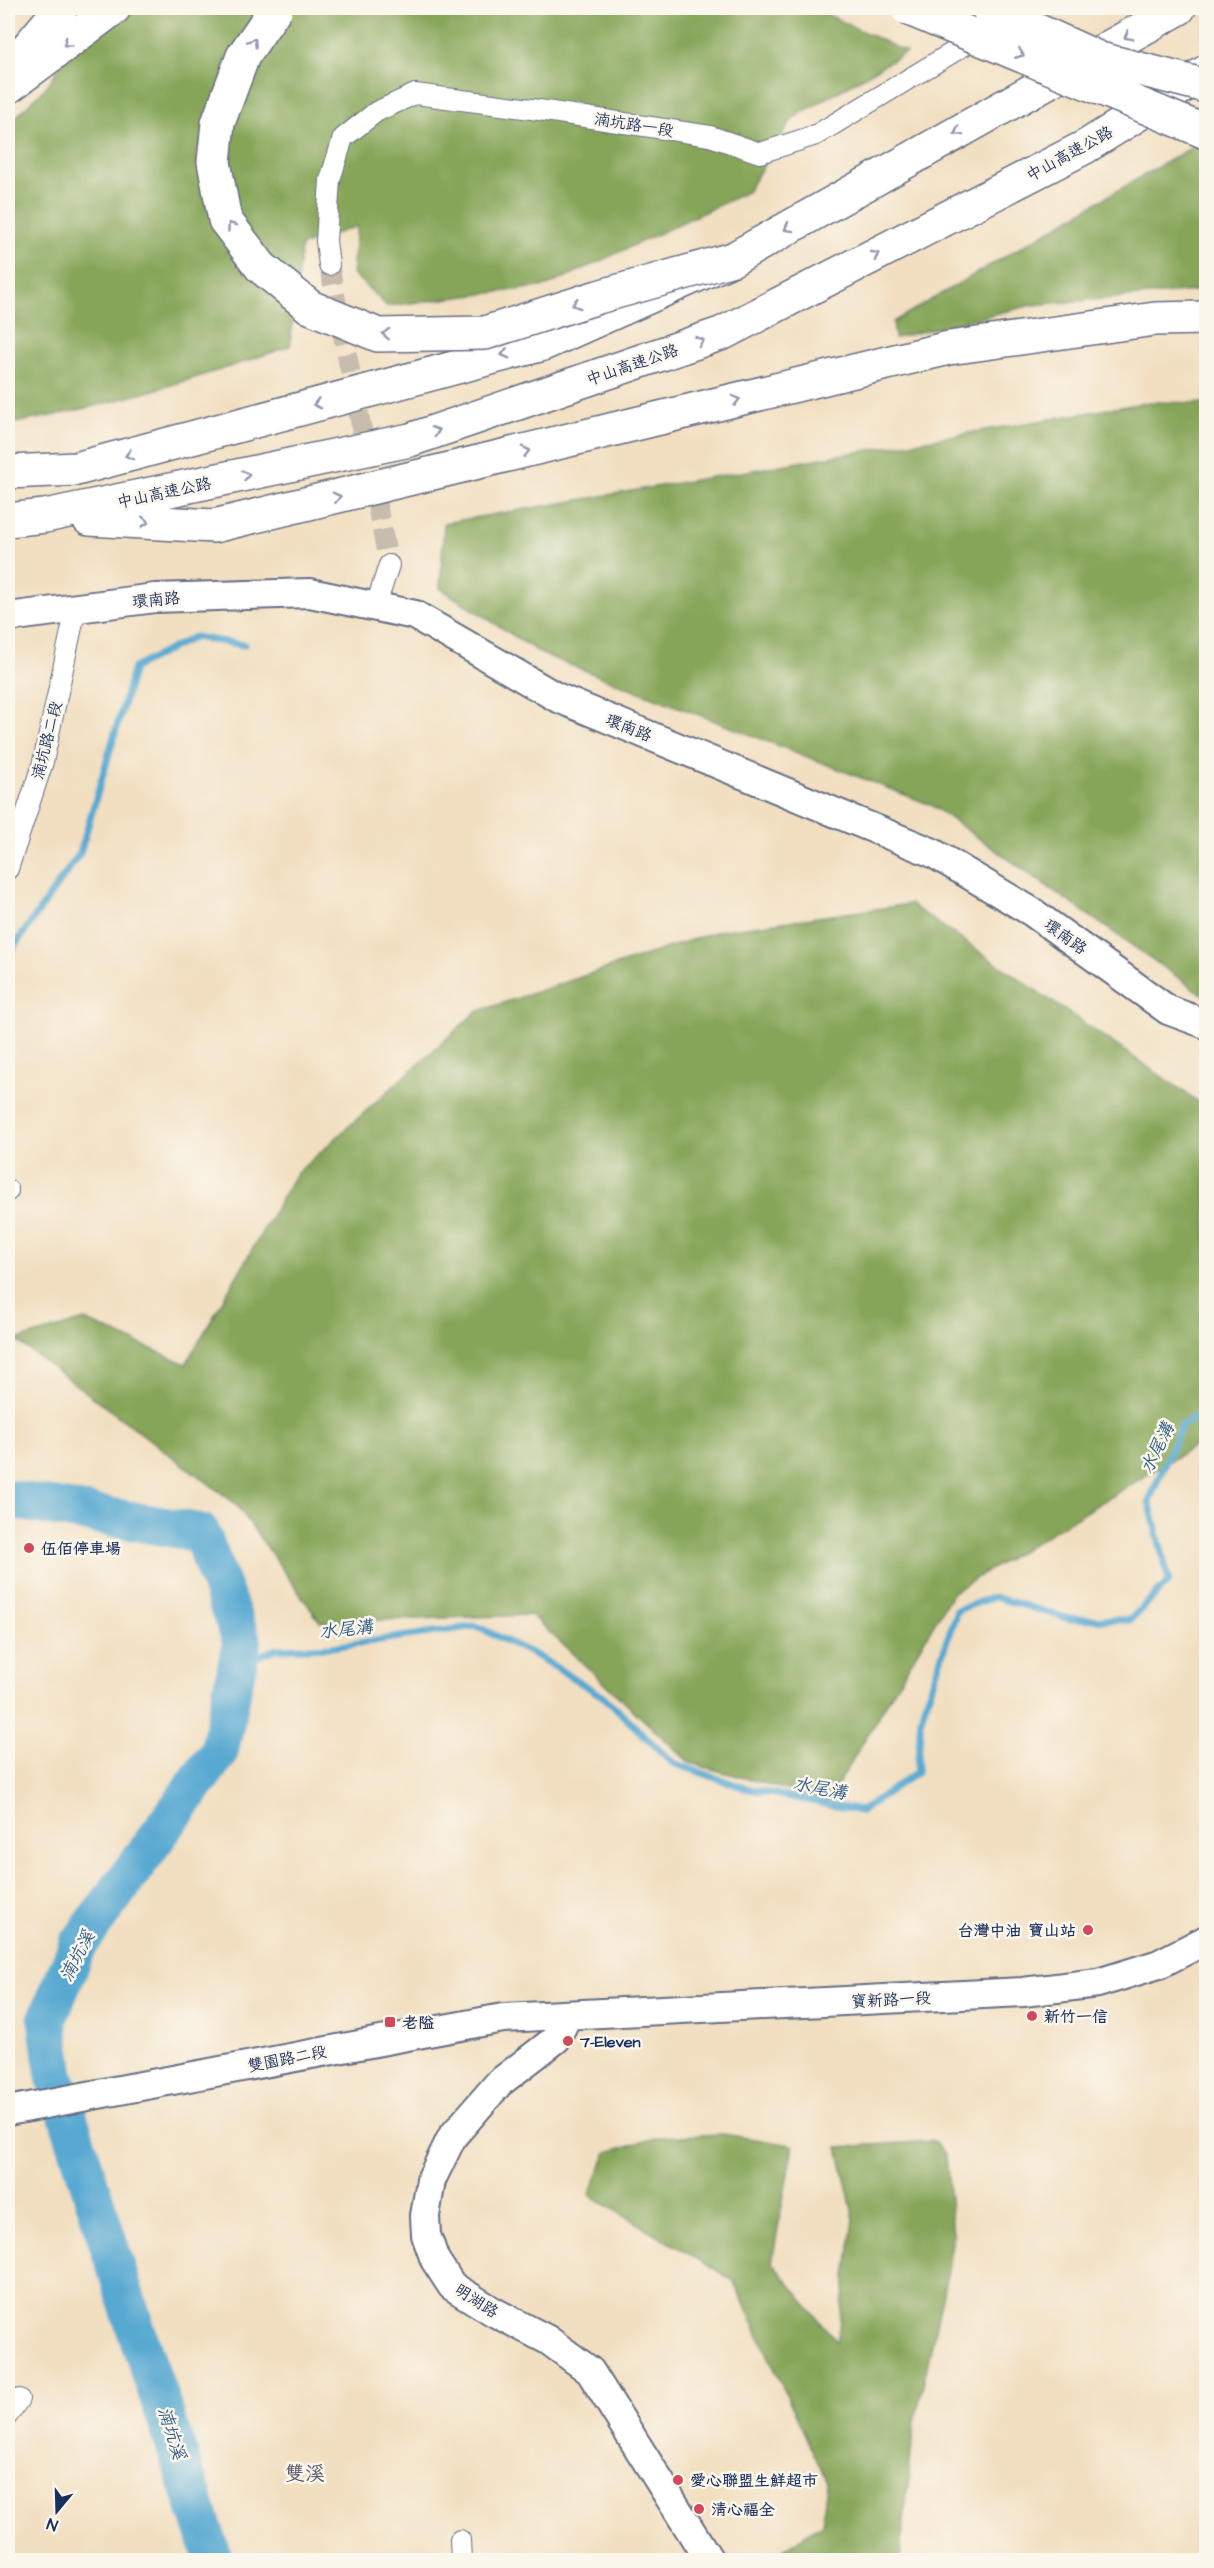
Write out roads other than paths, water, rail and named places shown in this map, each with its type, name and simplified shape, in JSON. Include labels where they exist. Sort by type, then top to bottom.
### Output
[{"type":"highway","points":[[8,71],[61,8]]},
{"type":"highway","points":[[8,87],[114,8]]},
{"type":"highway","points":[[276,8],[243,56],[218,123],[214,162],[225,220],[261,267],[310,307],[378,335],[485,333],[598,297],[733,259]]},
{"type":"highway","points":[[908,8],[1206,132]]},
{"type":"highway","points":[[988,8],[1100,59],[1206,86]]},
{"type":"highway","points":[[8,472],[76,469],[543,344],[733,259],[1179,8]]},
{"type":"highway","name":"中山高速公路","points":[[8,520],[45,516],[411,440],[723,333],[1085,147],[1206,72]]},
{"type":"highway","points":[[45,516],[214,526],[949,348],[1155,319],[1206,318]]},
{"type":"street","name":"湳坑路一段","points":[[329,265],[326,241],[330,180],[343,138],[376,112],[415,94],[710,136],[760,153],[816,135],[1026,8]]},
{"type":"street","points":[[376,605],[389,565]]},
{"type":"street","name":"環南路","points":[[8,617],[155,598],[310,593],[415,615],[556,697],[933,853],[1032,912],[1168,1010],[1206,1024]]},
{"type":"street","name":"湳坑路二段","points":[[8,869],[43,762],[76,608]]},
{"type":"street","name":"寶新路一段","points":[[567,2016],[1023,1992],[1098,1983],[1159,1964],[1206,1940]]},
{"type":"street","name":"雙園路二段","points":[[8,2109],[503,2018],[567,2016]]},
{"type":"street","name":"明湖路","points":[[567,2016],[556,2039],[499,2083],[452,2137],[431,2180],[425,2216],[426,2235],[435,2260],[452,2286],[494,2312],[548,2340],[590,2371],[701,2558]]},
{"type":"street","points":[[8,2415],[19,2399]]},
{"type":"street","points":[[460,2540],[460,2560]]},
{"type":"waterway","points":[[8,955],[80,853],[134,668],[194,637],[244,645]]},
{"type":"waterway","name":"水尾溝","points":[[237,1665],[276,1649],[332,1647],[476,1626],[537,1656],[604,1697],[673,1763],[745,1788],[861,1811],[917,1772],[921,1718],[957,1610],[994,1597],[1070,1619],[1130,1620],[1169,1581],[1149,1501],[1181,1426],[1206,1410]]},
{"type":"waterway","name":"湳坑溪","points":[[8,1499],[201,1533],[242,1642],[219,1752],[78,1945],[47,2020],[55,2076],[134,2324],[214,2560]]},
{"type":"tunnel","points":[[329,265],[389,565]]},
{"type":"place","name":"伍佰停車場","points":[[29,1548]]},
{"type":"place","name":"台灣中油 寶山站","points":[[1088,1930]]},
{"type":"place","name":"新竹一信","points":[[1032,2016]]},
{"type":"place","name":"老隘","points":[[390,2022]]},
{"type":"place","name":"7-Eleven","points":[[568,2041]]},
{"type":"place","name":"愛心聯盟生鮮超市","points":[[678,2480]]},
{"type":"place","name":"清心福全","points":[[699,2509]]},
{"type":"district","name":"雙溪","points":[[305,2473]]}]
